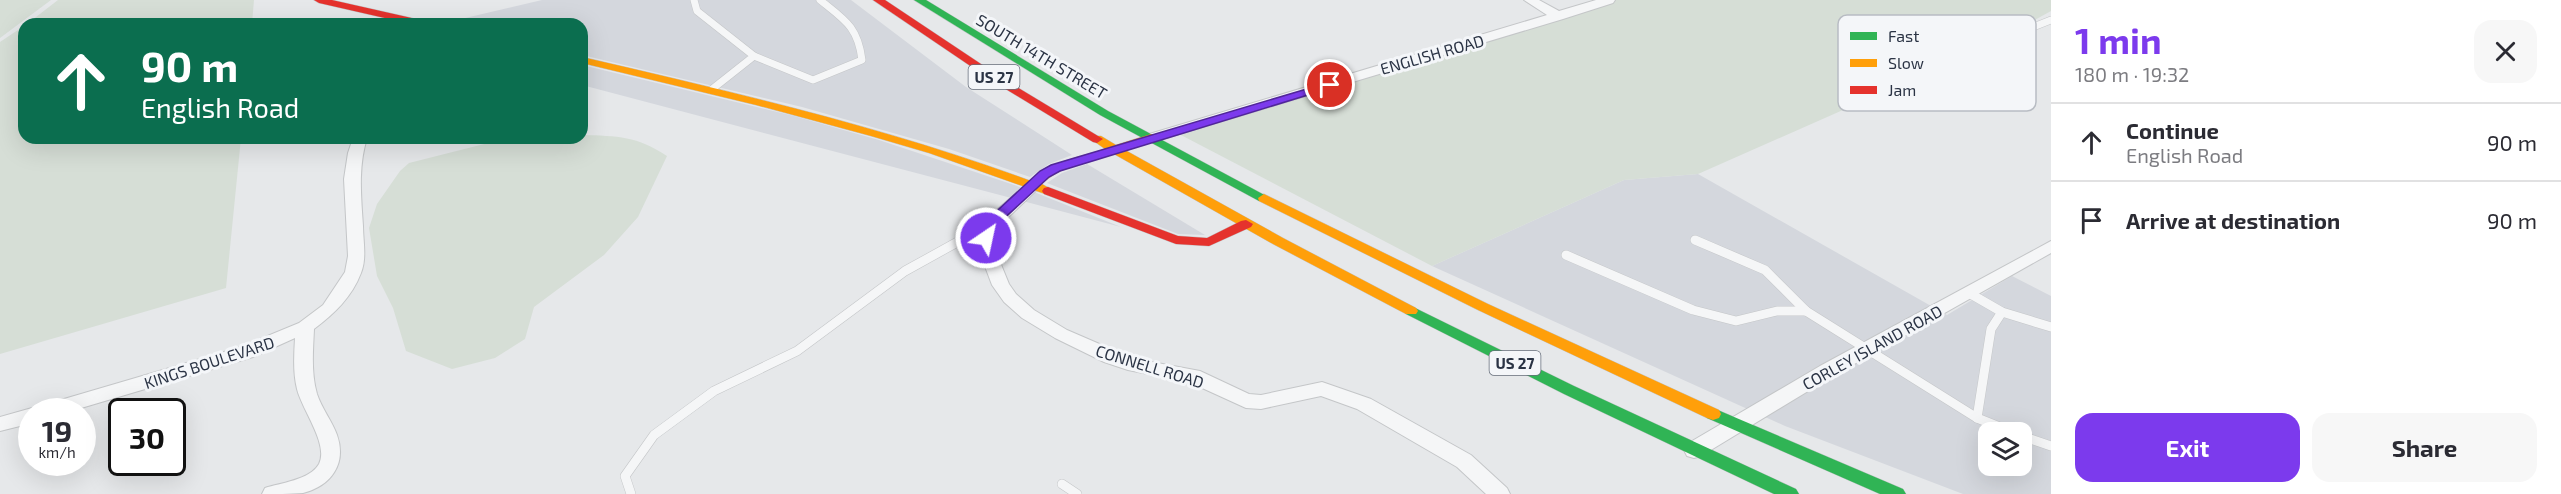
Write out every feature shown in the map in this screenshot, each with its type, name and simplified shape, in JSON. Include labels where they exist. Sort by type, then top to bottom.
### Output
[{"type":"main road","points":[[319,0],[398,18]]},
{"type":"main road","name":"US 27","points":[[878,0],[968,60],[1113,150],[1246,224],[1441,327],[1790,494]]},
{"type":"main road","name":"SOUTH 14TH STREET","points":[[919,0],[1003,53],[1151,138]]},
{"type":"main road","points":[[588,61],[711,90],[883,135],[1034,185],[1176,240],[1209,242],[1246,224]]},
{"type":"main road","points":[[1034,185],[1045,174],[1056,168],[1151,138]]},
{"type":"main road","name":"US 27","points":[[1151,138],[1368,252],[1734,424],[1896,494]]},
{"type":"street","points":[[1530,0],[1559,16]]},
{"type":"street","name":"ENGLISH ROAD","points":[[1151,138],[1609,0]]},
{"type":"street","name":"KINGS BOULEVARD","points":[[91,398],[247,352],[305,327],[329,309],[353,272],[356,256],[352,179],[358,144]]},
{"type":"street","points":[[991,224],[1034,185]]},
{"type":"street","name":"CONNELL ROAD","points":[[991,224],[985,245],[987,257],[1001,285],[1028,314],[1061,334],[1135,365],[1193,376],[1246,401],[1261,402],[1322,389],[1364,404],[1464,461],[1500,494]]},
{"type":"street","name":"CORLEY ISLAND ROAD","points":[[1694,450],[1864,348],[1969,293],[2051,246]]},
{"type":"street","points":[[272,494],[307,484],[325,471],[333,459],[327,435],[310,401],[303,375],[305,327]]},
{"type":"street","points":[[0,424],[18,420]]},
{"type":"lane","points":[[694,0],[697,11],[754,56],[813,80],[862,60],[860,40],[855,28],[822,0]]},
{"type":"lane","points":[[2036,26],[2051,20]]},
{"type":"lane","points":[[711,90],[754,56]]},
{"type":"lane","points":[[631,494],[625,476],[654,435],[714,391],[797,351],[905,272],[991,224]]},
{"type":"lane","points":[[1695,240],[1766,270],[1806,311],[1977,418],[1987,422]]},
{"type":"lane","points":[[1566,255],[1693,310],[1736,321],[1777,311],[1806,311]]},
{"type":"lane","points":[[1969,293],[2002,312],[2051,327]]},
{"type":"lane","points":[[1977,418],[1984,386],[1990,329],[2002,312]]},
{"type":"lane","points":[[2032,439],[2051,446]]},
{"type":"lane","points":[[1062,484],[1077,494]]},
{"type":"shaded area","points":[[0,0],[51,0],[27,18],[18,18],[18,25],[0,38]]},
{"type":"shaded area","points":[[58,0],[254,0],[252,18],[35,18]]},
{"type":"shaded area","points":[[542,0],[851,0],[966,87],[1072,155],[1049,164],[1030,177],[949,149],[802,107],[588,56],[588,18],[465,18]]},
{"type":"shaded area","points":[[1609,0],[2051,0],[2051,11],[2036,19],[2036,15],[1838,15],[1838,111],[1841,111],[1698,174],[1624,180],[1432,266],[1179,134]]},
{"type":"shaded area","points":[[18,30],[18,144],[240,144],[226,288],[0,354],[0,42]]},
{"type":"shaded area","points":[[588,66],[794,116],[879,140],[1029,190],[1121,227],[588,87]]},
{"type":"shaded area","points":[[588,135],[627,138],[646,144],[667,156],[638,217],[604,255],[534,307],[525,339],[495,358],[452,369],[406,351],[393,308],[377,276],[369,228],[377,204],[400,171],[409,163],[484,144],[588,144]]},
{"type":"shaded area","points":[[1087,164],[1205,235],[1178,234],[1047,183],[1062,173]]},
{"type":"shaded area","points":[[1698,174],[1947,315],[2012,276],[2051,296],[2051,494],[1963,494],[1785,426],[1432,266],[1624,180]]},
{"type":"traffic: fast","points":[[919,0],[1104,113],[1264,198]]},
{"type":"traffic: fast","points":[[1411,311],[1569,390],[1790,494]]},
{"type":"traffic: fast","points":[[1713,414],[1897,494]]},
{"type":"traffic: slow","points":[[588,61],[759,102],[876,133],[1048,191]]},
{"type":"traffic: slow","points":[[1034,185],[1045,174],[1056,168],[1151,138]]},
{"type":"traffic: slow","points":[[1097,139],[1278,241],[1411,311]]},
{"type":"traffic: slow","points":[[1264,198],[1483,307],[1713,414]]},
{"type":"traffic: jam","points":[[319,0],[398,18]]},
{"type":"traffic: jam","points":[[878,0],[998,80],[1097,139]]},
{"type":"traffic: jam","points":[[1048,191],[1176,240],[1209,242],[1246,224]]},
{"type":"route","points":[[986,238],[991,224],[1045,174],[1056,168],[1330,85]]}]
